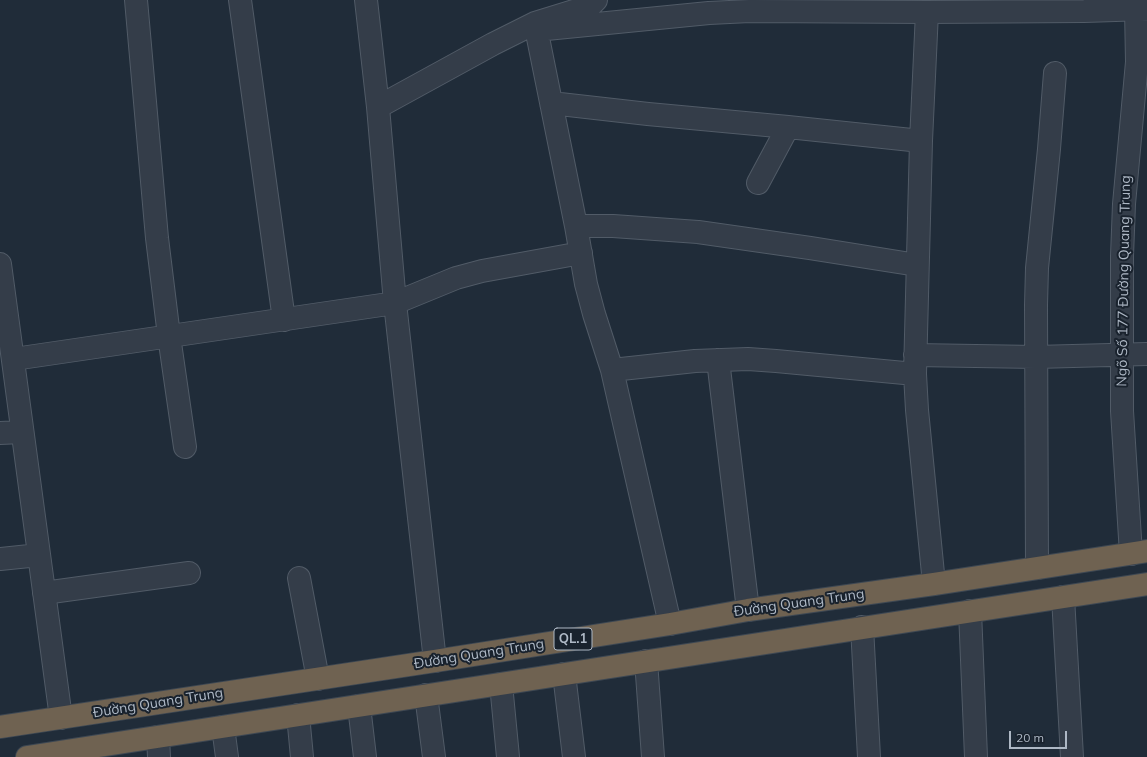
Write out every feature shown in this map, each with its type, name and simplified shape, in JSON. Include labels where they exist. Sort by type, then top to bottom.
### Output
[{"type":"highway","name":"Đường Quang Trung","points":[[0,727],[435,661],[670,624],[748,610],[934,584],[1139,552]]},
{"type":"highway","points":[[1037,568],[1040,600]]},
{"type":"highway","points":[[970,578],[970,611]]},
{"type":"highway","name":"QL.1","points":[[27,757],[159,747],[222,727],[1147,584]]},
{"type":"street","points":[[136,0],[157,238],[169,336],[186,447]]},
{"type":"street","points":[[240,0],[284,320]]},
{"type":"street","points":[[366,0],[378,106],[395,303],[435,661]]},
{"type":"street","points":[[378,106],[493,44],[535,26],[590,6],[596,0]]},
{"type":"street","points":[[535,26],[750,11],[927,12],[1142,9]]},
{"type":"street","name":"Ngõ Số 177 Đường Quang Trung","points":[[1139,552],[1122,411],[1122,355],[1123,219],[1138,146],[1134,110],[1142,9]]},
{"type":"street","points":[[927,12],[921,141],[915,365],[919,439],[934,584]]},
{"type":"street","points":[[535,26],[594,314],[612,370],[670,624]]},
{"type":"street","points":[[1037,568],[1037,268],[1055,73]]},
{"type":"street","points":[[551,103],[921,141]]},
{"type":"street","points":[[758,183],[788,127]]},
{"type":"street","points":[[576,226],[613,226],[698,232],[917,265]]},
{"type":"street","points":[[14,359],[395,303],[456,278],[482,271],[581,253]]},
{"type":"street","points":[[0,264],[3,305],[14,359],[22,432],[61,718]]},
{"type":"street","points":[[612,370],[718,360],[915,365],[1036,357],[1147,354]]},
{"type":"street","points":[[718,360],[748,610]]},
{"type":"street","points":[[0,434],[22,432]]},
{"type":"street","points":[[0,559],[39,555]]},
{"type":"street","points":[[44,593],[189,573]]},
{"type":"street","points":[[299,578],[318,679]]},
{"type":"street","points":[[1063,596],[1072,757]]},
{"type":"street","points":[[970,611],[976,757]]},
{"type":"street","points":[[862,627],[869,757]]},
{"type":"street","points":[[646,661],[653,757]]},
{"type":"street","points":[[564,674],[574,757]]},
{"type":"street","points":[[501,684],[508,757]]},
{"type":"street","points":[[426,695],[434,757]]},
{"type":"street","points":[[359,706],[365,757]]},
{"type":"street","points":[[298,715],[302,757]]},
{"type":"street","points":[[222,727],[227,757]]}]
